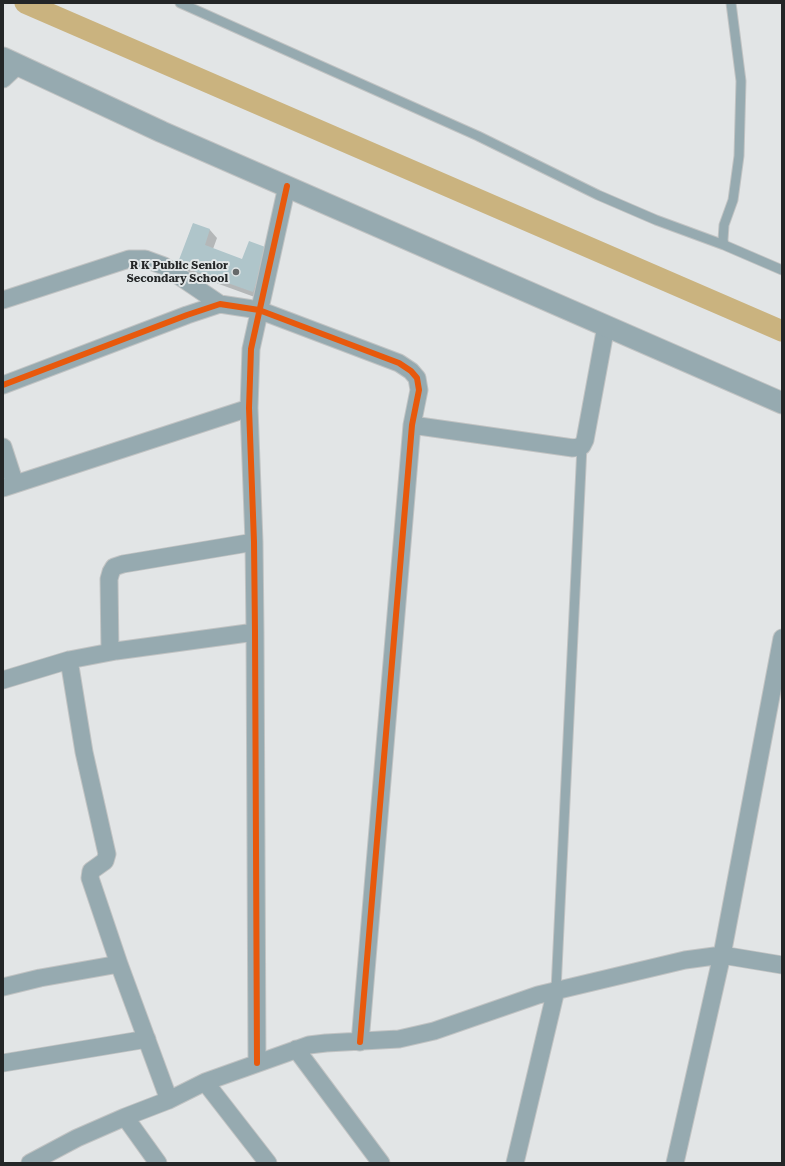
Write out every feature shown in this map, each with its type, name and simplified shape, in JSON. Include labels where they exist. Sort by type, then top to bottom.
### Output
[{"type":"street","points":[[3,79],[11,62],[162,132],[782,404]]},
{"type":"street","points":[[257,1063],[254,542],[248,408],[251,349],[287,186]]},
{"type":"street","points":[[3,300],[129,259],[144,260],[164,266],[220,304],[259,310],[399,363],[411,370],[416,378],[419,390],[412,425],[360,1042]]},
{"type":"street","points":[[3,386],[187,315],[220,304]]},
{"type":"street","points":[[412,425],[573,448],[582,446],[585,440],[606,326]]},
{"type":"street","points":[[3,447],[9,486],[248,408]]},
{"type":"street","points":[[110,652],[109,579],[110,572],[114,568],[123,564],[254,542]]},
{"type":"street","points":[[3,680],[69,660],[110,652],[255,632]]},
{"type":"street","points":[[675,1163],[722,955],[782,638]]},
{"type":"street","points":[[69,660],[84,752],[107,854],[105,861],[91,871],[90,878],[119,964],[169,1100]]},
{"type":"street","points":[[30,1163],[77,1138],[169,1100],[205,1082],[296,1049],[326,1043],[399,1039],[434,1031],[538,994],[685,960],[722,955],[782,965]]},
{"type":"street","points":[[3,987],[40,978],[119,964]]},
{"type":"street","points":[[515,1163],[556,990]]},
{"type":"street","points":[[3,1062],[147,1039]]},
{"type":"street","points":[[296,1049],[381,1163]]},
{"type":"street","points":[[205,1082],[268,1163]]},
{"type":"street","points":[[125,1117],[158,1163]]},
{"type":"lane","points":[[180,3],[478,136],[598,195],[656,220],[724,245],[782,270]]},
{"type":"lane","points":[[724,245],[724,225],[733,200],[739,156],[741,81],[731,3]]},
{"type":"lane","points":[[556,990],[582,446]]},
{"type":"building","points":[[193,223],[210,229],[205,245],[242,259],[249,241],[268,248],[253,292],[177,265]]},
{"type":"waterway","points":[[25,3],[782,331]]},
{"type":"cycle path","points":[[257,1063],[254,542],[249,408],[251,349],[287,186]]},
{"type":"cycle path","points":[[3,385],[187,315],[220,304],[259,310],[399,363],[411,371],[417,378],[419,390],[412,425],[360,1042]]},
{"type":"place","name":"R K Public Senior Secondary School","points":[[236,272]]}]
